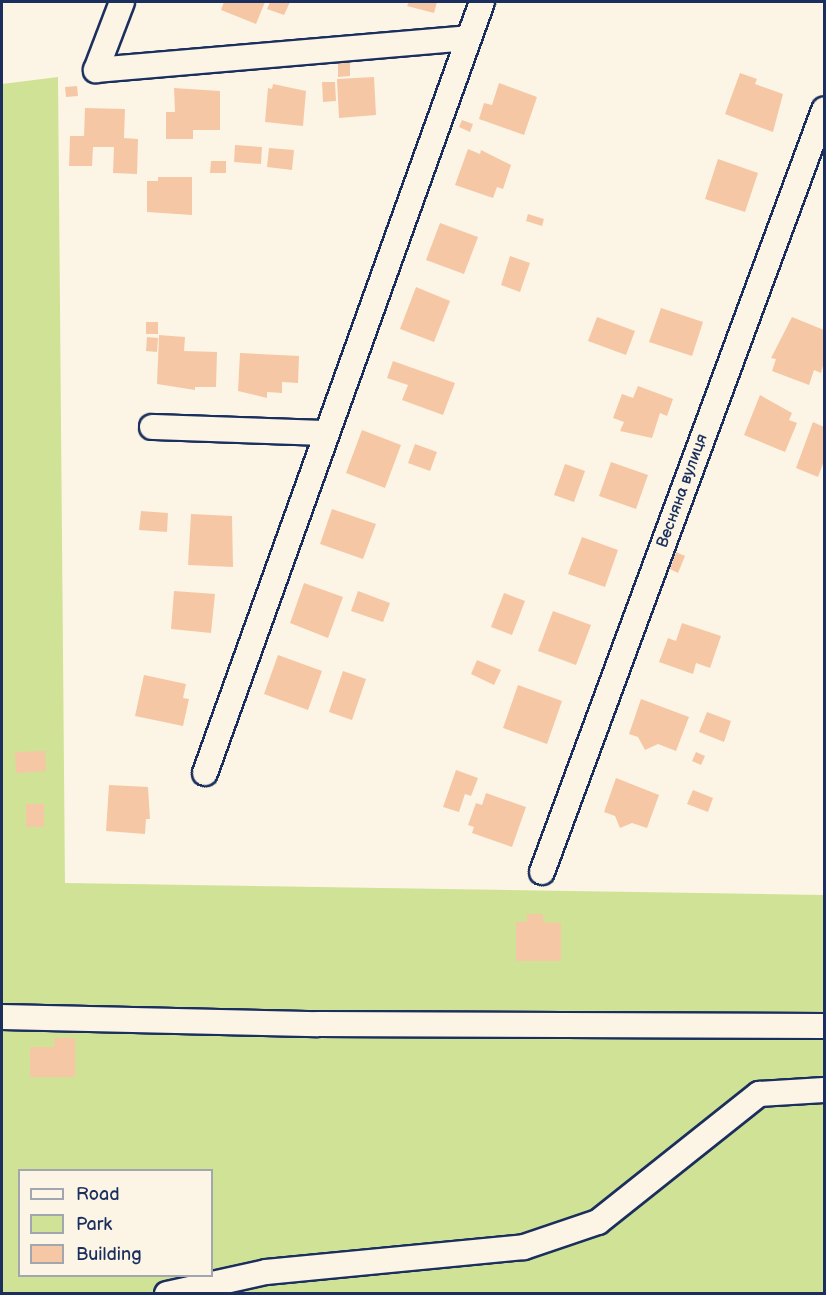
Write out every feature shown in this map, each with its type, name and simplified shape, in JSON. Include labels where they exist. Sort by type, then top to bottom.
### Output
[{"type":"street","points":[[122,2],[96,70],[468,38]]},
{"type":"street","points":[[205,773],[482,2]]},
{"type":"street","name":"Весняна вулиця","points":[[542,872],[825,110]]},
{"type":"street","points":[[152,427],[326,433]]},
{"type":"street","points":[[2,1017],[318,1024],[825,1026]]},
{"type":"street","points":[[167,1293],[266,1272],[524,1248],[598,1222],[759,1094],[825,1090]]},
{"type":"green space","points":[[58,77],[65,883],[824,895],[824,1293],[2,1293],[2,84]]},
{"type":"building","points":[[224,2],[265,2],[256,24],[221,10]]},
{"type":"building","points":[[270,2],[290,2],[284,15],[267,9]]},
{"type":"building","points":[[409,2],[437,2],[434,13],[407,6]]},
{"type":"building","points":[[350,61],[350,76],[338,77],[338,62]]},
{"type":"building","points":[[740,73],[757,79],[755,84],[783,94],[773,132],[725,114]]},
{"type":"building","points":[[374,77],[376,115],[339,118],[337,79]]},
{"type":"building","points":[[322,82],[335,82],[336,101],[323,102]]},
{"type":"building","points":[[499,83],[537,97],[524,135],[479,119],[484,103],[492,105]]},
{"type":"building","points":[[273,84],[306,91],[303,126],[265,122],[268,88],[272,89]]},
{"type":"building","points":[[77,86],[78,96],[66,97],[65,87]]},
{"type":"building","points":[[174,88],[220,91],[220,130],[193,130],[193,139],[166,139],[166,112],[175,112]]},
{"type":"building","points":[[85,108],[125,109],[124,138],[138,139],[137,174],[113,173],[114,147],[93,147],[92,166],[69,166],[70,136],[84,136]]},
{"type":"building","points":[[462,120],[473,124],[470,132],[459,127]]},
{"type":"building","points":[[235,145],[262,147],[261,164],[234,162]]},
{"type":"building","points":[[269,148],[294,150],[292,170],[267,167]]},
{"type":"building","points":[[468,149],[480,154],[481,150],[511,165],[503,189],[497,187],[493,198],[455,185]]},
{"type":"building","points":[[718,159],[758,173],[745,212],[705,199]]},
{"type":"building","points":[[211,161],[226,161],[226,173],[210,173]]},
{"type":"building","points":[[158,177],[192,177],[192,215],[147,212],[147,181],[158,181]]},
{"type":"building","points":[[528,214],[544,219],[542,226],[526,221]]},
{"type":"building","points":[[440,223],[478,237],[464,274],[426,260]]},
{"type":"building","points":[[510,256],[530,263],[520,292],[501,285]]},
{"type":"building","points":[[416,287],[450,301],[434,342],[400,329]]},
{"type":"building","points":[[661,308],[703,322],[692,356],[649,342]]},
{"type":"building","points":[[597,317],[635,331],[626,355],[588,341]]},
{"type":"building","points":[[792,317],[824,330],[824,362],[821,373],[814,370],[809,385],[772,371],[776,359],[771,358]]},
{"type":"building","points":[[146,322],[158,322],[158,334],[146,334]]},
{"type":"building","points":[[159,335],[185,337],[184,351],[217,352],[216,387],[195,387],[195,390],[157,384]]},
{"type":"building","points":[[147,337],[158,338],[157,352],[146,351]]},
{"type":"building","points":[[240,353],[299,356],[298,383],[282,382],[282,393],[267,392],[267,398],[238,391]]},
{"type":"building","points":[[393,361],[455,383],[443,415],[402,400],[408,385],[387,378]]},
{"type":"building","points":[[638,386],[673,399],[667,416],[660,413],[652,438],[620,431],[624,422],[613,418],[622,394],[633,398]]},
{"type":"building","points":[[760,395],[792,413],[789,420],[797,423],[785,452],[744,435]]},
{"type":"building","points":[[813,422],[824,427],[824,461],[818,477],[796,468]]},
{"type":"building","points":[[362,430],[401,445],[385,488],[346,473]]},
{"type":"building","points":[[415,444],[437,452],[430,471],[408,463]]},
{"type":"building","points":[[611,462],[648,475],[636,509],[599,496]]},
{"type":"building","points":[[565,464],[585,471],[574,502],[554,495]]},
{"type":"building","points":[[332,509],[376,524],[363,559],[320,544]]},
{"type":"building","points":[[141,511],[168,513],[167,532],[139,530]]},
{"type":"building","points":[[191,514],[232,516],[233,567],[188,565]]},
{"type":"building","points":[[582,537],[618,550],[605,587],[568,574]]},
{"type":"building","points":[[676,552],[685,556],[678,573],[670,569]]},
{"type":"building","points":[[304,583],[343,597],[328,638],[290,623]]},
{"type":"building","points":[[174,591],[215,594],[211,633],[171,629]]},
{"type":"building","points":[[358,591],[390,603],[383,622],[351,611]]},
{"type":"building","points":[[504,593],[525,601],[512,635],[491,627]]},
{"type":"building","points":[[553,611],[591,625],[576,665],[538,651]]},
{"type":"building","points":[[682,623],[721,636],[710,668],[696,663],[693,674],[659,662],[668,638],[676,641]]},
{"type":"building","points":[[278,655],[322,671],[308,710],[264,694]]},
{"type":"building","points":[[477,660],[501,670],[494,685],[471,674]]},
{"type":"building","points":[[343,671],[366,679],[352,720],[329,712]]},
{"type":"building","points":[[144,675],[186,684],[183,698],[189,699],[183,726],[135,716]]},
{"type":"building","points":[[518,685],[562,701],[547,744],[503,728]]},
{"type":"building","points":[[641,699],[689,717],[676,751],[658,744],[645,750],[638,737],[629,734]]},
{"type":"building","points":[[707,712],[731,721],[724,742],[699,732]]},
{"type":"building","points":[[45,751],[46,771],[16,773],[15,752]]},
{"type":"building","points":[[696,752],[705,756],[701,765],[692,761]]},
{"type":"building","points":[[456,770],[478,778],[471,796],[465,794],[459,812],[443,807]]},
{"type":"building","points":[[616,778],[659,795],[647,828],[632,823],[620,828],[615,816],[604,812]]},
{"type":"building","points":[[109,785],[148,787],[150,819],[146,819],[145,834],[106,831]]},
{"type":"building","points":[[693,790],[713,798],[708,812],[687,804]]},
{"type":"building","points":[[486,793],[526,807],[512,847],[472,833],[474,827],[468,825],[476,803],[482,805]]},
{"type":"building","points":[[26,804],[44,804],[44,827],[26,827]]},
{"type":"building","points":[[527,914],[543,914],[543,922],[561,923],[561,961],[516,961],[516,922],[527,922]]},
{"type":"building","points":[[55,1038],[75,1038],[75,1077],[30,1077],[30,1047],[54,1047]]}]
